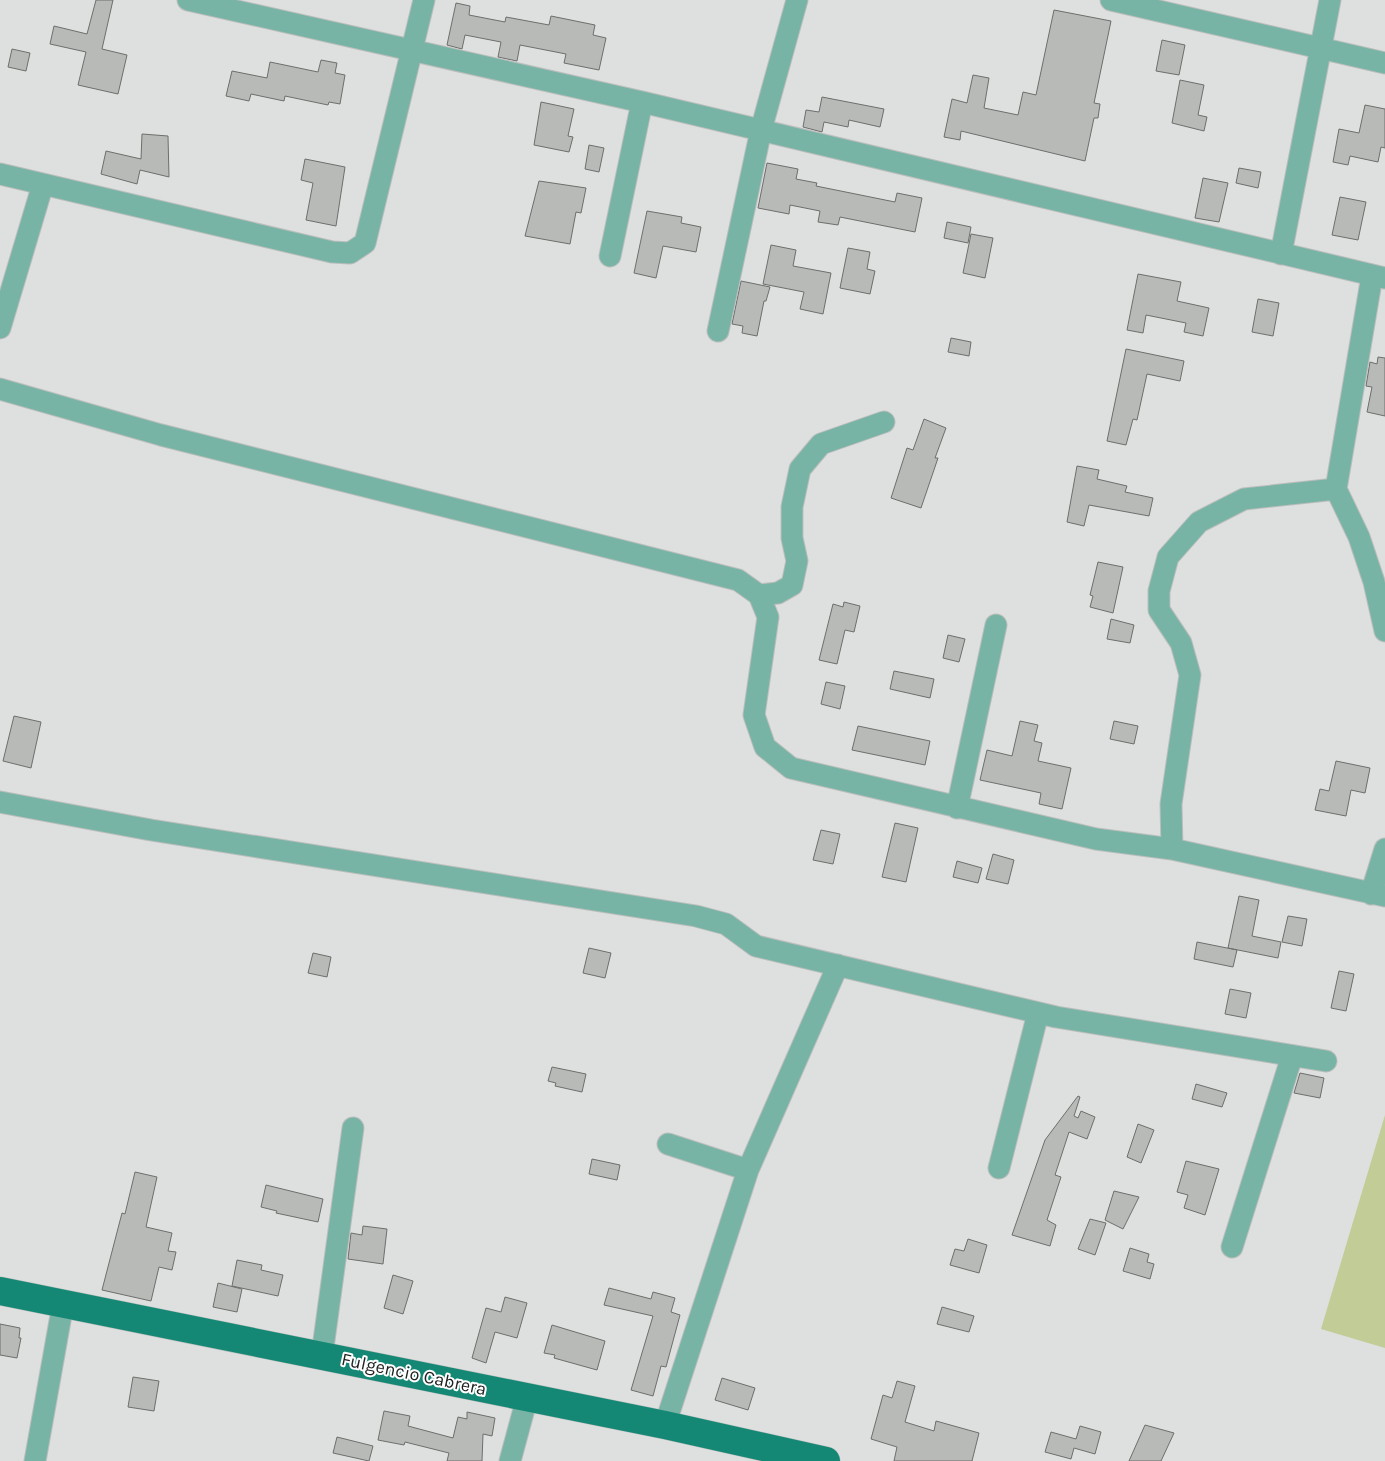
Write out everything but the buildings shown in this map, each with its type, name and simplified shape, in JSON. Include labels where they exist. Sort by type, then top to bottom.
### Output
[{"type":"main road","name":"Fulgencio Cabrera","points":[[0,1291],[665,1425],[826,1461]]},
{"type":"street","points":[[188,0],[642,102],[1378,277],[1336,489],[1359,537],[1371,573],[1385,631]]},
{"type":"street","points":[[0,174],[332,252],[350,253],[365,243],[424,0]]},
{"type":"street","points":[[718,331],[762,130],[797,0]]},
{"type":"street","points":[[1111,0],[1385,63]]},
{"type":"street","points":[[1280,254],[1319,48],[1330,0]]},
{"type":"street","points":[[610,256],[642,102]]},
{"type":"street","points":[[0,328],[44,184]]},
{"type":"street","points":[[0,389],[161,435],[738,580],[759,595],[768,617],[754,715],[765,747],[791,768],[1096,839],[1172,849],[1378,895],[1385,849]]},
{"type":"street","points":[[759,595],[778,593],[792,585],[797,561],[792,538],[792,507],[800,470],[821,444],[884,422]]},
{"type":"street","points":[[1172,849],[1171,804],[1190,675],[1181,643],[1159,610],[1159,591],[1168,557],[1198,522],[1244,499],[1336,489]]},
{"type":"street","points":[[957,808],[996,625]]},
{"type":"street","points":[[0,802],[151,830],[696,916],[726,924],[756,946],[1038,1013],[1326,1061]]},
{"type":"street","points":[[665,1425],[748,1170],[838,965]]},
{"type":"street","points":[[999,1168],[1038,1013]]},
{"type":"street","points":[[1232,1247],[1292,1056]]},
{"type":"street","points":[[322,1355],[353,1128]]},
{"type":"street","points":[[668,1144],[748,1170]]},
{"type":"street","points":[[35,1461],[63,1304]]},
{"type":"street","points":[[510,1461],[527,1398]]},
{"type":"green space","points":[[1385,1115],[1385,1348],[1321,1329]]}]
